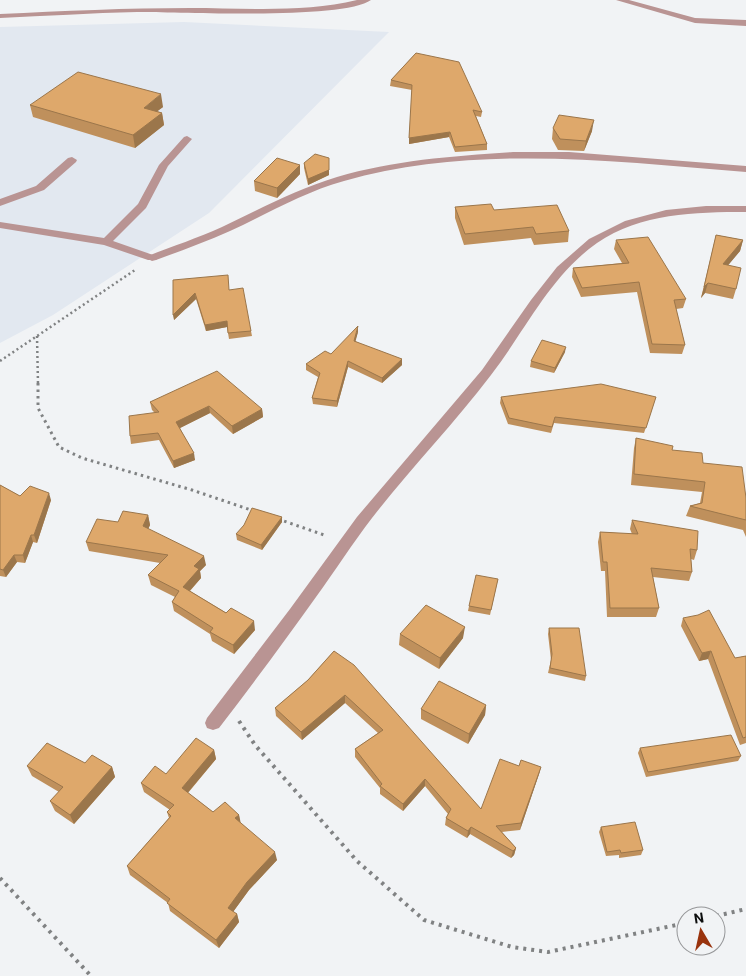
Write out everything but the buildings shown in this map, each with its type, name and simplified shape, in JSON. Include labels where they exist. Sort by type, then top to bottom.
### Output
[{"type":"street","points":[[0,16],[135,10],[294,10],[335,8],[367,0]]},
{"type":"street","points":[[620,0],[695,20],[746,23]]},
{"type":"street","points":[[106,242],[142,206],[164,165],[187,139]]},
{"type":"street","points":[[0,225],[106,242],[152,258],[224,230],[313,188],[340,179],[392,167],[504,156],[569,154],[746,169]]},
{"type":"street","points":[[0,203],[40,188],[72,160]]},
{"type":"street","points":[[213,723],[366,514],[506,349],[549,283],[569,261],[594,241],[629,222],[667,212],[704,208],[746,209]]},
{"type":"path","points":[[0,361],[152,258]]},
{"type":"path","points":[[37,336],[38,408],[60,447],[82,458],[256,511]]},
{"type":"path","points":[[274,518],[346,542]]},
{"type":"path","points":[[228,704],[255,745],[357,861],[424,920],[512,947],[548,952],[676,925]]},
{"type":"path","points":[[0,878],[91,976]]},
{"type":"path","points":[[726,914],[746,909]]},
{"type":"shaded area","points":[[184,22],[389,32],[209,213],[53,315],[0,343],[0,27]]}]
